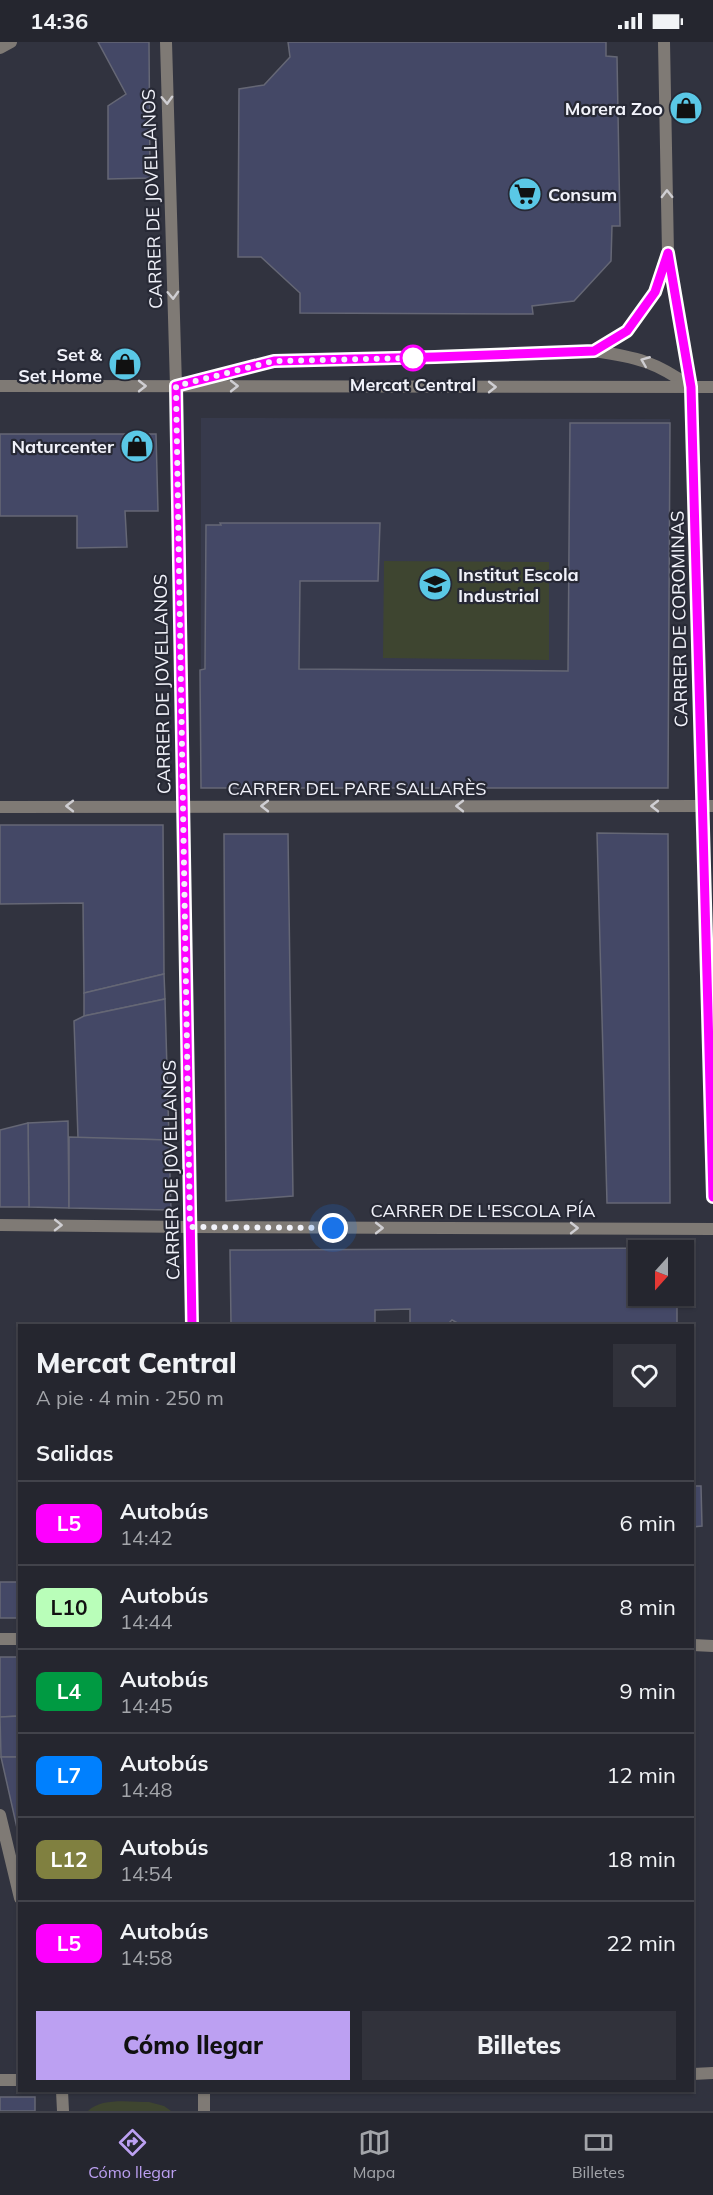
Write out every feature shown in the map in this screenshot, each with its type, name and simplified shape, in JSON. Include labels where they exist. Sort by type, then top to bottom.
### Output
[{"type":"street","points":[[0,48],[11,42]]},
{"type":"street","name":"CARRER DE JOVELLANOS","points":[[165,42],[176,386],[192,1324]]},
{"type":"street","name":"CARRER DE COROMINAS","points":[[664,42],[668,253],[691,387],[707,806],[713,1197]]},
{"type":"street","points":[[594,351],[627,331],[655,292],[668,253]]},
{"type":"street","points":[[176,386],[274,361],[594,351],[636,357],[667,370],[691,387]]},
{"type":"street","points":[[0,386],[713,387]]},
{"type":"street","name":"CARRER DEL PARE SALLARÈS","points":[[0,807],[707,806]]},
{"type":"street","name":"CARRER DE L'ESCOLA PÍA","points":[[0,1225],[713,1229]]},
{"type":"street","points":[[0,1639],[18,1639]]},
{"type":"street","points":[[694,1645],[713,1646]]},
{"type":"street","points":[[0,1815],[18,1890]]},
{"type":"street","points":[[694,2073],[713,2073]]},
{"type":"street","points":[[0,2080],[18,2080]]},
{"type":"street","points":[[62,2092],[63,2111]]},
{"type":"street","points":[[204,2092],[204,2111]]},
{"type":"shaded area","name":"Institut Escola Industrial","points":[[201,418],[670,419],[668,788],[201,788]]},
{"type":"green space","points":[[384,561],[549,562],[549,660],[383,658]]},
{"type":"green space","points":[[109,2102],[149,2102],[164,2106],[171,2111],[88,2111]]},
{"type":"building","points":[[98,42],[149,42],[150,178],[108,179],[108,106],[126,94]]},
{"type":"building","points":[[288,42],[606,42],[606,56],[617,57],[620,226],[612,226],[611,261],[574,301],[532,306],[533,314],[300,313],[300,293],[261,257],[238,257],[239,89],[264,85],[290,57]]},
{"type":"building","points":[[570,423],[670,423],[668,788],[201,788],[200,670],[205,669],[206,525],[221,525],[220,523],[380,523],[378,581],[300,581],[299,669],[568,671]]},
{"type":"building","points":[[0,434],[156,434],[158,511],[125,511],[127,547],[77,548],[77,516],[0,516]]},
{"type":"building","points":[[0,825],[163,825],[164,974],[84,993],[83,903],[0,904]]},
{"type":"building","points":[[597,833],[668,834],[670,1203],[607,1203]]},
{"type":"building","points":[[224,834],[288,834],[293,1196],[226,1201]]},
{"type":"building","points":[[164,974],[165,999],[84,1016],[84,993]]},
{"type":"building","points":[[165,999],[169,1140],[78,1138],[74,1021],[84,1016]]},
{"type":"building","points":[[68,1121],[69,1208],[29,1207],[28,1123]]},
{"type":"building","points":[[28,1123],[29,1207],[0,1207],[0,1130]]},
{"type":"building","points":[[69,1137],[169,1140],[171,1210],[69,1208]]},
{"type":"building","points":[[628,1248],[628,1306],[677,1306],[677,1324],[459,1324],[452,1320],[448,1324],[410,1324],[410,1309],[375,1310],[375,1323],[231,1324],[230,1250]]},
{"type":"building","points":[[375,1323],[400,1324],[207,1324]]},
{"type":"building","points":[[694,1486],[701,1486],[702,1526],[694,1527]]},
{"type":"building","points":[[0,1582],[18,1582],[18,1618],[0,1618]]},
{"type":"building","points":[[0,1657],[18,1657],[18,1716],[0,1717]]},
{"type":"building","points":[[18,1716],[18,1757],[1,1757],[0,1717]]},
{"type":"building","points":[[1,1757],[18,1757],[17,1828]]},
{"type":"building","points":[[0,2097],[35,2097],[35,2111],[0,2111]]},
{"type":"bus line","name":"L5","points":[[192,1324],[176,386],[274,361],[594,351],[627,331],[655,292],[668,253],[691,387],[713,1197]]},
{"type":"place","name":"Morera Zoo","points":[[686,108]]},
{"type":"place","name":"Consum","points":[[525,194]]},
{"type":"place","name":"Mercat Central","points":[[413,358]]},
{"type":"place","name":"Set & Set Home","points":[[125,364]]},
{"type":"place","name":"Naturcenter","points":[[137,446]]},
{"type":"place","name":"Institut Escola Industrial","points":[[435,584]]},
{"type":"route","points":[[333,1228],[190,1227],[176,386],[274,361],[413,358]]}]
